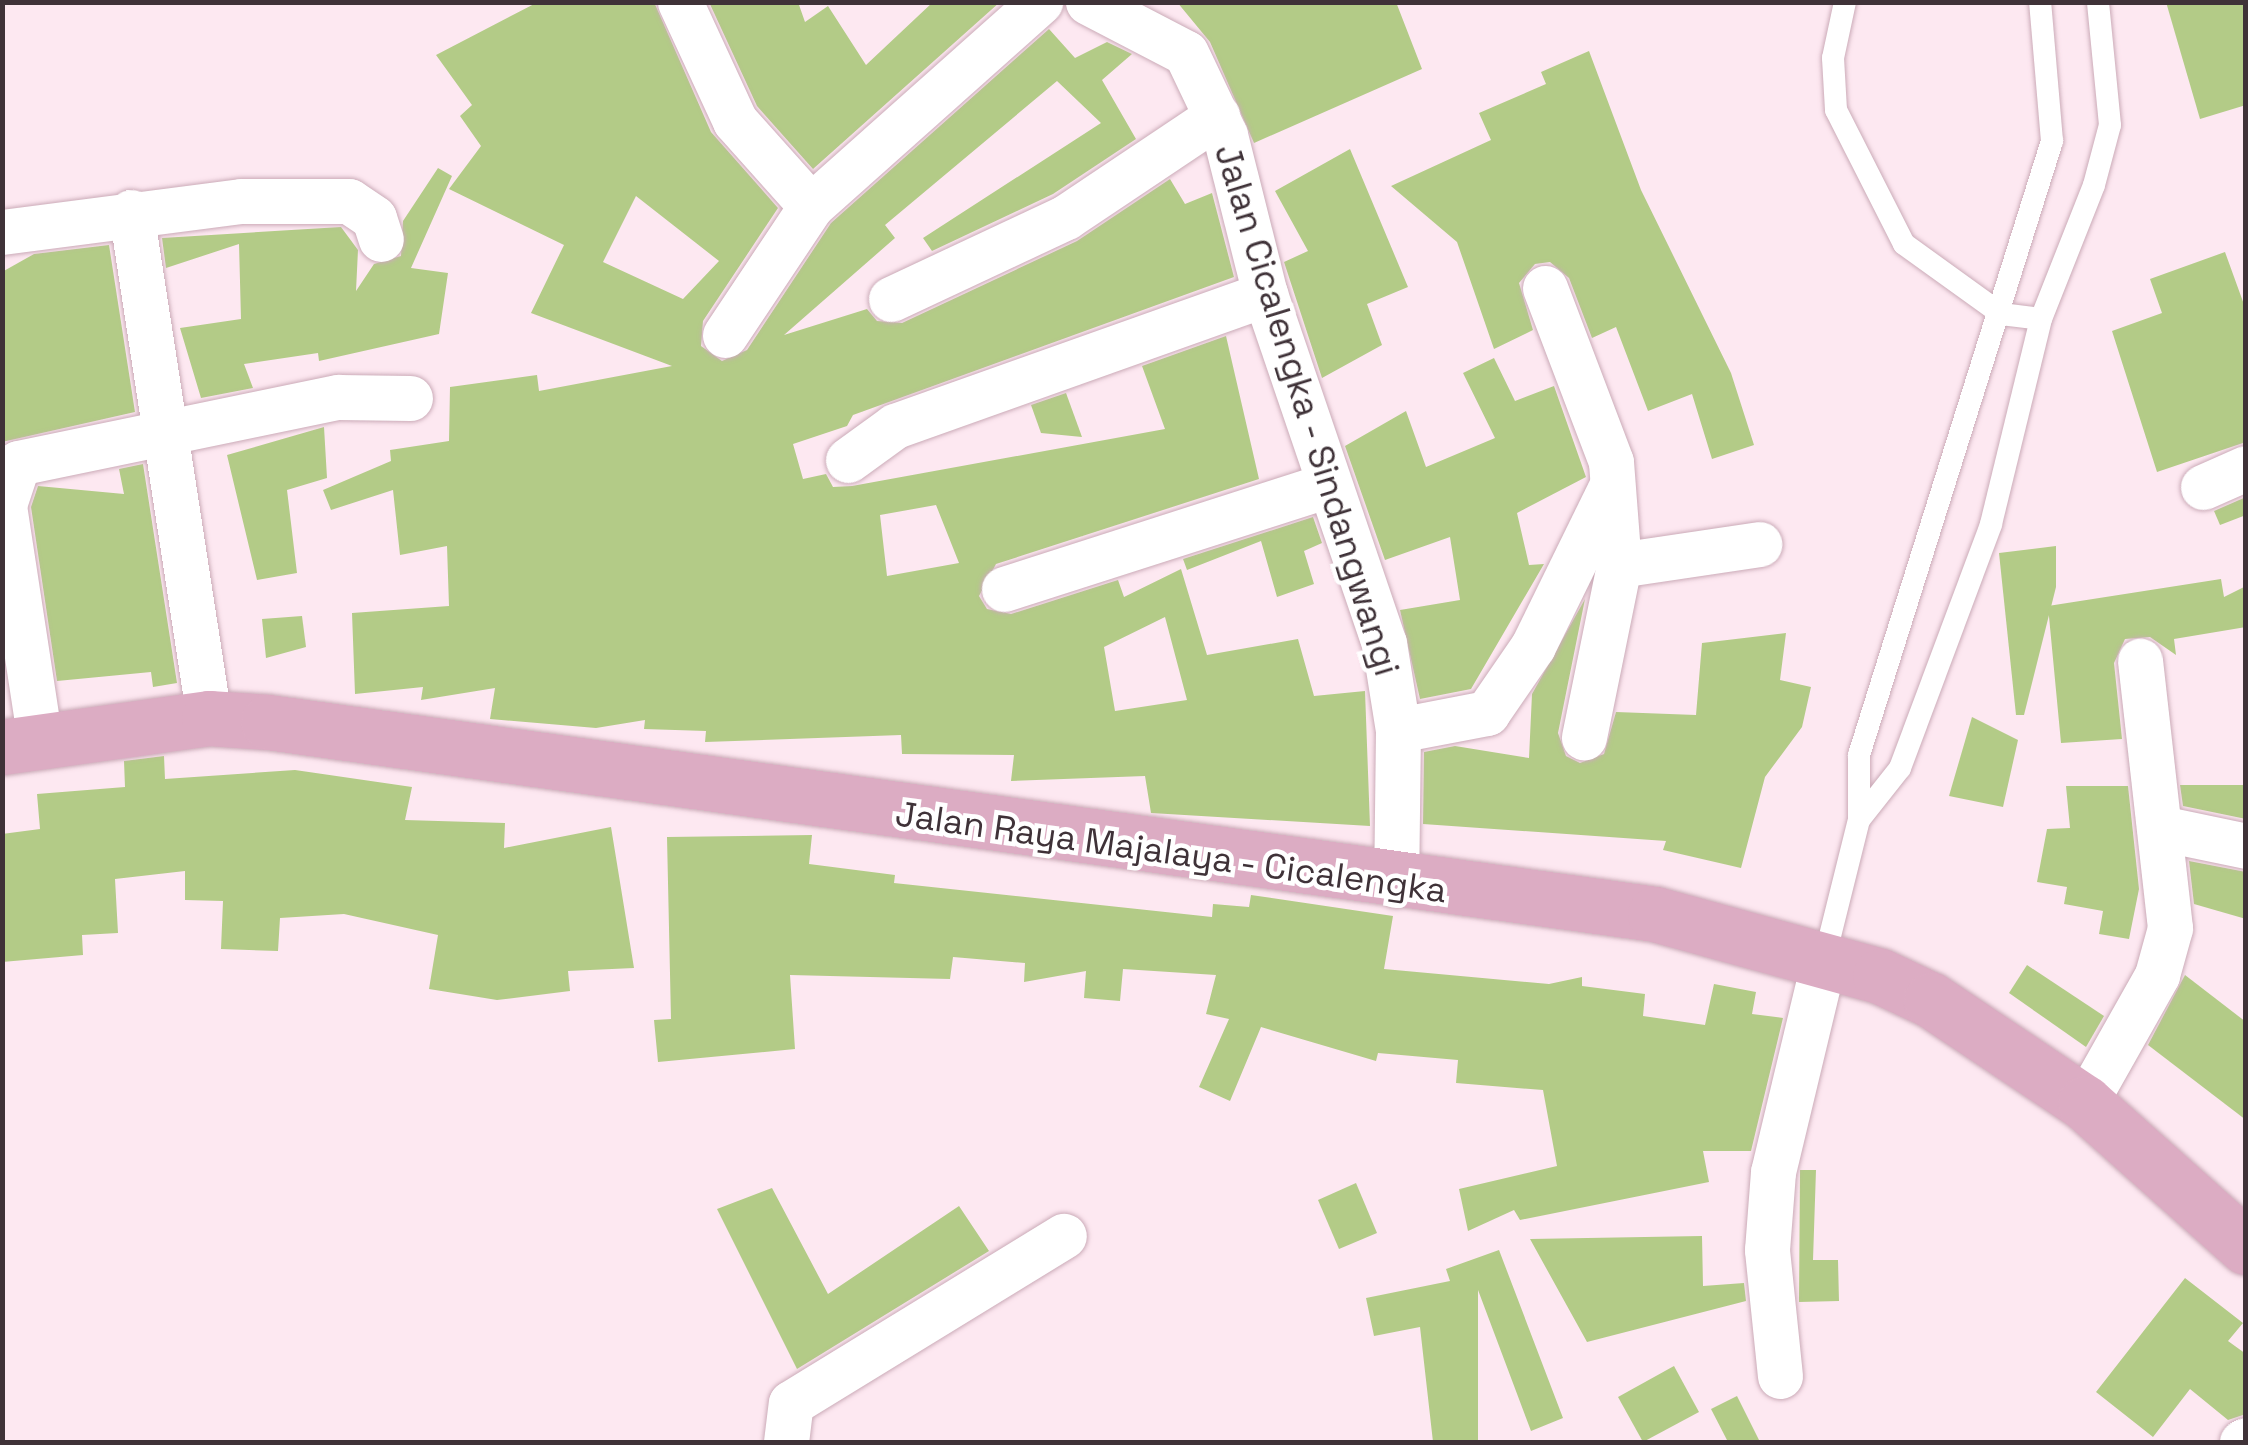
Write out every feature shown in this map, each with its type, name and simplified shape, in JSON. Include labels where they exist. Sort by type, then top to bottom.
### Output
[{"type":"main road","name":"Jalan Raya Majalaya - Cicalengka","points":[[21,744],[209,718],[1396,885],[1656,914],[1824,960],[1931,1000],[2085,1104],[2246,1248]]},
{"type":"street","points":[[680,2],[734,121],[811,206]]},
{"type":"street","points":[[725,335],[811,206],[1040,2]]},
{"type":"street","name":"Jalan Cicalengka - Sindangwangi","points":[[1088,2],[1186,53],[1217,116],[1265,294],[1326,485],[1384,642],[1398,730],[1396,885]]},
{"type":"street","points":[[892,299],[1066,217],[1217,116]]},
{"type":"street","points":[[2,232],[131,212],[349,201],[374,218],[381,239]]},
{"type":"street","points":[[131,212],[209,718]]},
{"type":"street","points":[[1546,288],[1606,437],[1612,485],[1618,565],[1584,737]]},
{"type":"street","points":[[848,460],[895,426],[1265,294]]},
{"type":"street","points":[[21,744],[5,483],[32,457],[338,397],[410,398]]},
{"type":"street","points":[[2203,487],[2246,468]]},
{"type":"street","points":[[1004,589],[1326,485]]},
{"type":"street","points":[[1398,730],[1487,713],[1532,646],[1612,485]]},
{"type":"street","points":[[1618,565],[1759,544]]},
{"type":"street","points":[[2085,1104],[2165,954],[2160,828],[2140,662]]},
{"type":"street","points":[[2160,828],[2246,846]]},
{"type":"street","points":[[1780,1376],[1767,1250],[1773,1172],[1824,960]]},
{"type":"street","points":[[786,1442],[792,1403],[1064,1236]]},
{"type":"lane","points":[[1845,2],[1833,58],[1836,110],[1875,196],[1904,244],[2001,314],[2041,319]]},
{"type":"lane","points":[[1824,960],[1859,820],[1859,756],[2001,314],[2052,140],[2040,2]]},
{"type":"lane","points":[[1859,820],[1900,768],[1992,524],[2041,319],[2110,125],[2098,2]]},
{"type":"building","points":[[538,2],[654,2],[711,132],[778,208],[703,321],[701,346],[722,361],[747,350],[831,223],[1049,29],[1075,58],[1107,42],[1132,54],[1102,80],[1136,139],[1053,194],[932,251],[923,238],[1101,123],[1057,81],[885,225],[895,238],[784,335],[867,309],[877,321],[902,323],[1077,241],[1170,179],[1185,204],[1212,193],[1234,277],[853,415],[847,426],[793,444],[803,479],[826,474],[833,487],[852,486],[1165,429],[1142,366],[1226,336],[1259,479],[996,564],[979,596],[987,609],[1011,614],[1118,580],[1124,597],[1181,569],[1207,655],[1298,639],[1314,696],[1365,691],[1370,826],[1151,813],[1145,776],[1011,781],[1014,755],[902,754],[901,735],[705,742],[706,731],[644,729],[645,720],[596,728],[490,719],[495,688],[421,700],[423,687],[355,694],[352,613],[449,606],[447,546],[400,555],[393,490],[331,510],[323,490],[391,461],[390,450],[449,441],[450,387],[537,375],[539,391],[672,366],[531,313],[564,245],[449,189],[481,146],[460,116],[472,105],[436,55]],"holes":[[[636,196],[719,261],[683,299],[603,262]],[[936,505],[959,563],[887,576],[880,515]],[[1165,617],[1187,700],[1115,711],[1104,647]]]},
{"type":"building","points":[[709,2],[798,2],[805,22],[828,6],[866,65],[933,2],[1000,2],[813,169],[757,106]]},
{"type":"building","points":[[1177,2],[1396,2],[1422,69],[1254,143],[1210,42]]},
{"type":"building","points":[[2166,2],[2246,2],[2246,105],[2200,119]]},
{"type":"building","points":[[1589,51],[1641,190],[1731,373],[1754,445],[1712,459],[1692,394],[1648,411],[1616,327],[1592,338],[1569,278],[1550,262],[1535,264],[1519,283],[1533,330],[1494,349],[1457,242],[1391,186],[1491,140],[1479,113],[1546,84],[1541,72]]},
{"type":"building","points":[[1350,149],[1408,287],[1367,304],[1382,345],[1322,378],[1284,262],[1308,251],[1275,191]]},
{"type":"building","points":[[438,168],[452,176],[411,268],[448,273],[439,334],[319,361],[318,353],[244,364],[253,388],[201,398],[180,328],[241,319],[239,244],[166,268],[162,238],[341,227],[358,250],[356,291],[374,264],[401,256],[403,221]]},
{"type":"building","points":[[109,245],[135,412],[2,442],[2,272],[34,254]]},
{"type":"building","points":[[2225,252],[2246,310],[2246,442],[2157,472],[2112,331],[2162,313],[2150,279]]},
{"type":"building","points":[[1494,358],[1515,401],[1554,386],[1586,477],[1517,513],[1529,565],[1544,564],[1471,689],[1420,699],[1400,610],[1460,600],[1450,537],[1385,560],[1345,446],[1406,411],[1426,467],[1495,438],[1463,373]]},
{"type":"building","points":[[1066,393],[1082,437],[1041,433],[1031,405]]},
{"type":"building","points":[[324,427],[327,478],[287,490],[297,573],[257,580],[227,455]]},
{"type":"building","points":[[143,464],[177,683],[153,687],[151,672],[57,681],[31,507],[38,486],[124,494],[119,469]]},
{"type":"building","points":[[2246,497],[2246,515],[2220,525],[2214,511]]},
{"type":"building","points":[[1313,517],[1322,543],[1304,551],[1314,584],[1277,597],[1261,541],[1187,570],[1183,559]]},
{"type":"building","points":[[2056,546],[2056,587],[2024,715],[2016,715],[1999,553]]},
{"type":"building","points":[[2221,579],[2224,597],[2246,586],[2246,627],[2174,639],[2176,655],[2150,637],[2125,639],[2114,663],[2122,739],[2061,743],[2048,606]]},
{"type":"building","points":[[1585,599],[1558,733],[1566,756],[1580,763],[1604,754],[1616,712],[1696,715],[1702,643],[1786,633],[1780,680],[1811,687],[1802,727],[1765,777],[1741,868],[1663,850],[1666,841],[1423,824],[1424,752],[1455,746],[1529,758],[1532,694]]},
{"type":"building","points":[[302,616],[306,647],[266,658],[262,619]]},
{"type":"building","points":[[1972,717],[2018,740],[2003,807],[1949,796]]},
{"type":"building","points":[[164,756],[165,779],[295,770],[412,787],[405,820],[505,823],[504,848],[611,827],[634,968],[568,971],[570,991],[497,1000],[429,989],[438,935],[344,914],[280,918],[278,951],[221,949],[223,901],[185,900],[185,871],[115,879],[118,933],[82,935],[83,955],[2,962],[2,834],[40,829],[37,794],[125,787],[124,761]]},
{"type":"building","points":[[2180,785],[2246,785],[2246,819],[2183,806]]},
{"type":"building","points":[[2066,786],[2128,786],[2139,889],[2129,939],[2099,934],[2103,911],[2064,904],[2067,887],[2037,882],[2047,829],[2070,828]]},
{"type":"building","points":[[812,835],[809,864],[895,875],[894,883],[1212,917],[1213,904],[1249,907],[1251,895],[1393,916],[1384,969],[1549,984],[1582,977],[1582,986],[1645,994],[1643,1016],[1705,1025],[1714,984],[1756,992],[1752,1014],[1783,1018],[1751,1151],[1703,1151],[1709,1182],[1520,1220],[1514,1210],[1468,1231],[1459,1189],[1557,1166],[1543,1090],[1456,1083],[1458,1060],[1378,1053],[1376,1061],[1261,1027],[1230,1101],[1199,1087],[1229,1019],[1206,1014],[1216,975],[1123,969],[1120,1001],[1084,998],[1086,971],[1024,982],[1025,963],[953,957],[950,979],[790,975],[795,1049],[658,1062],[654,1020],[671,1019],[667,837]]},
{"type":"building","points":[[2189,861],[2246,872],[2246,919],[2194,904]]},
{"type":"building","points":[[2027,965],[2104,1016],[2086,1047],[2009,993]]},
{"type":"building","points":[[2185,975],[2246,1022],[2246,1120],[2148,1045]]},
{"type":"building","points":[[1800,1170],[1816,1170],[1813,1260],[1838,1260],[1839,1301],[1799,1302]]},
{"type":"building","points":[[1356,1183],[1377,1233],[1339,1249],[1318,1200]]},
{"type":"building","points":[[772,1188],[828,1294],[959,1206],[989,1251],[797,1369],[717,1209]]},
{"type":"building","points":[[1702,1236],[1703,1286],[1744,1283],[1746,1301],[1587,1342],[1530,1239]]},
{"type":"building","points":[[1499,1250],[1563,1418],[1531,1431],[1478,1290],[1478,1442],[1433,1442],[1420,1327],[1374,1336],[1366,1298],[1450,1281],[1446,1269]]},
{"type":"building","points":[[2185,1278],[2243,1323],[2228,1341],[2246,1354],[2246,1414],[2228,1420],[2190,1389],[2153,1437],[2096,1392]]},
{"type":"building","points":[[1674,1366],[1699,1412],[1643,1442],[1618,1397]]},
{"type":"building","points":[[1737,1396],[1760,1442],[1728,1442],[1711,1409]]}]
